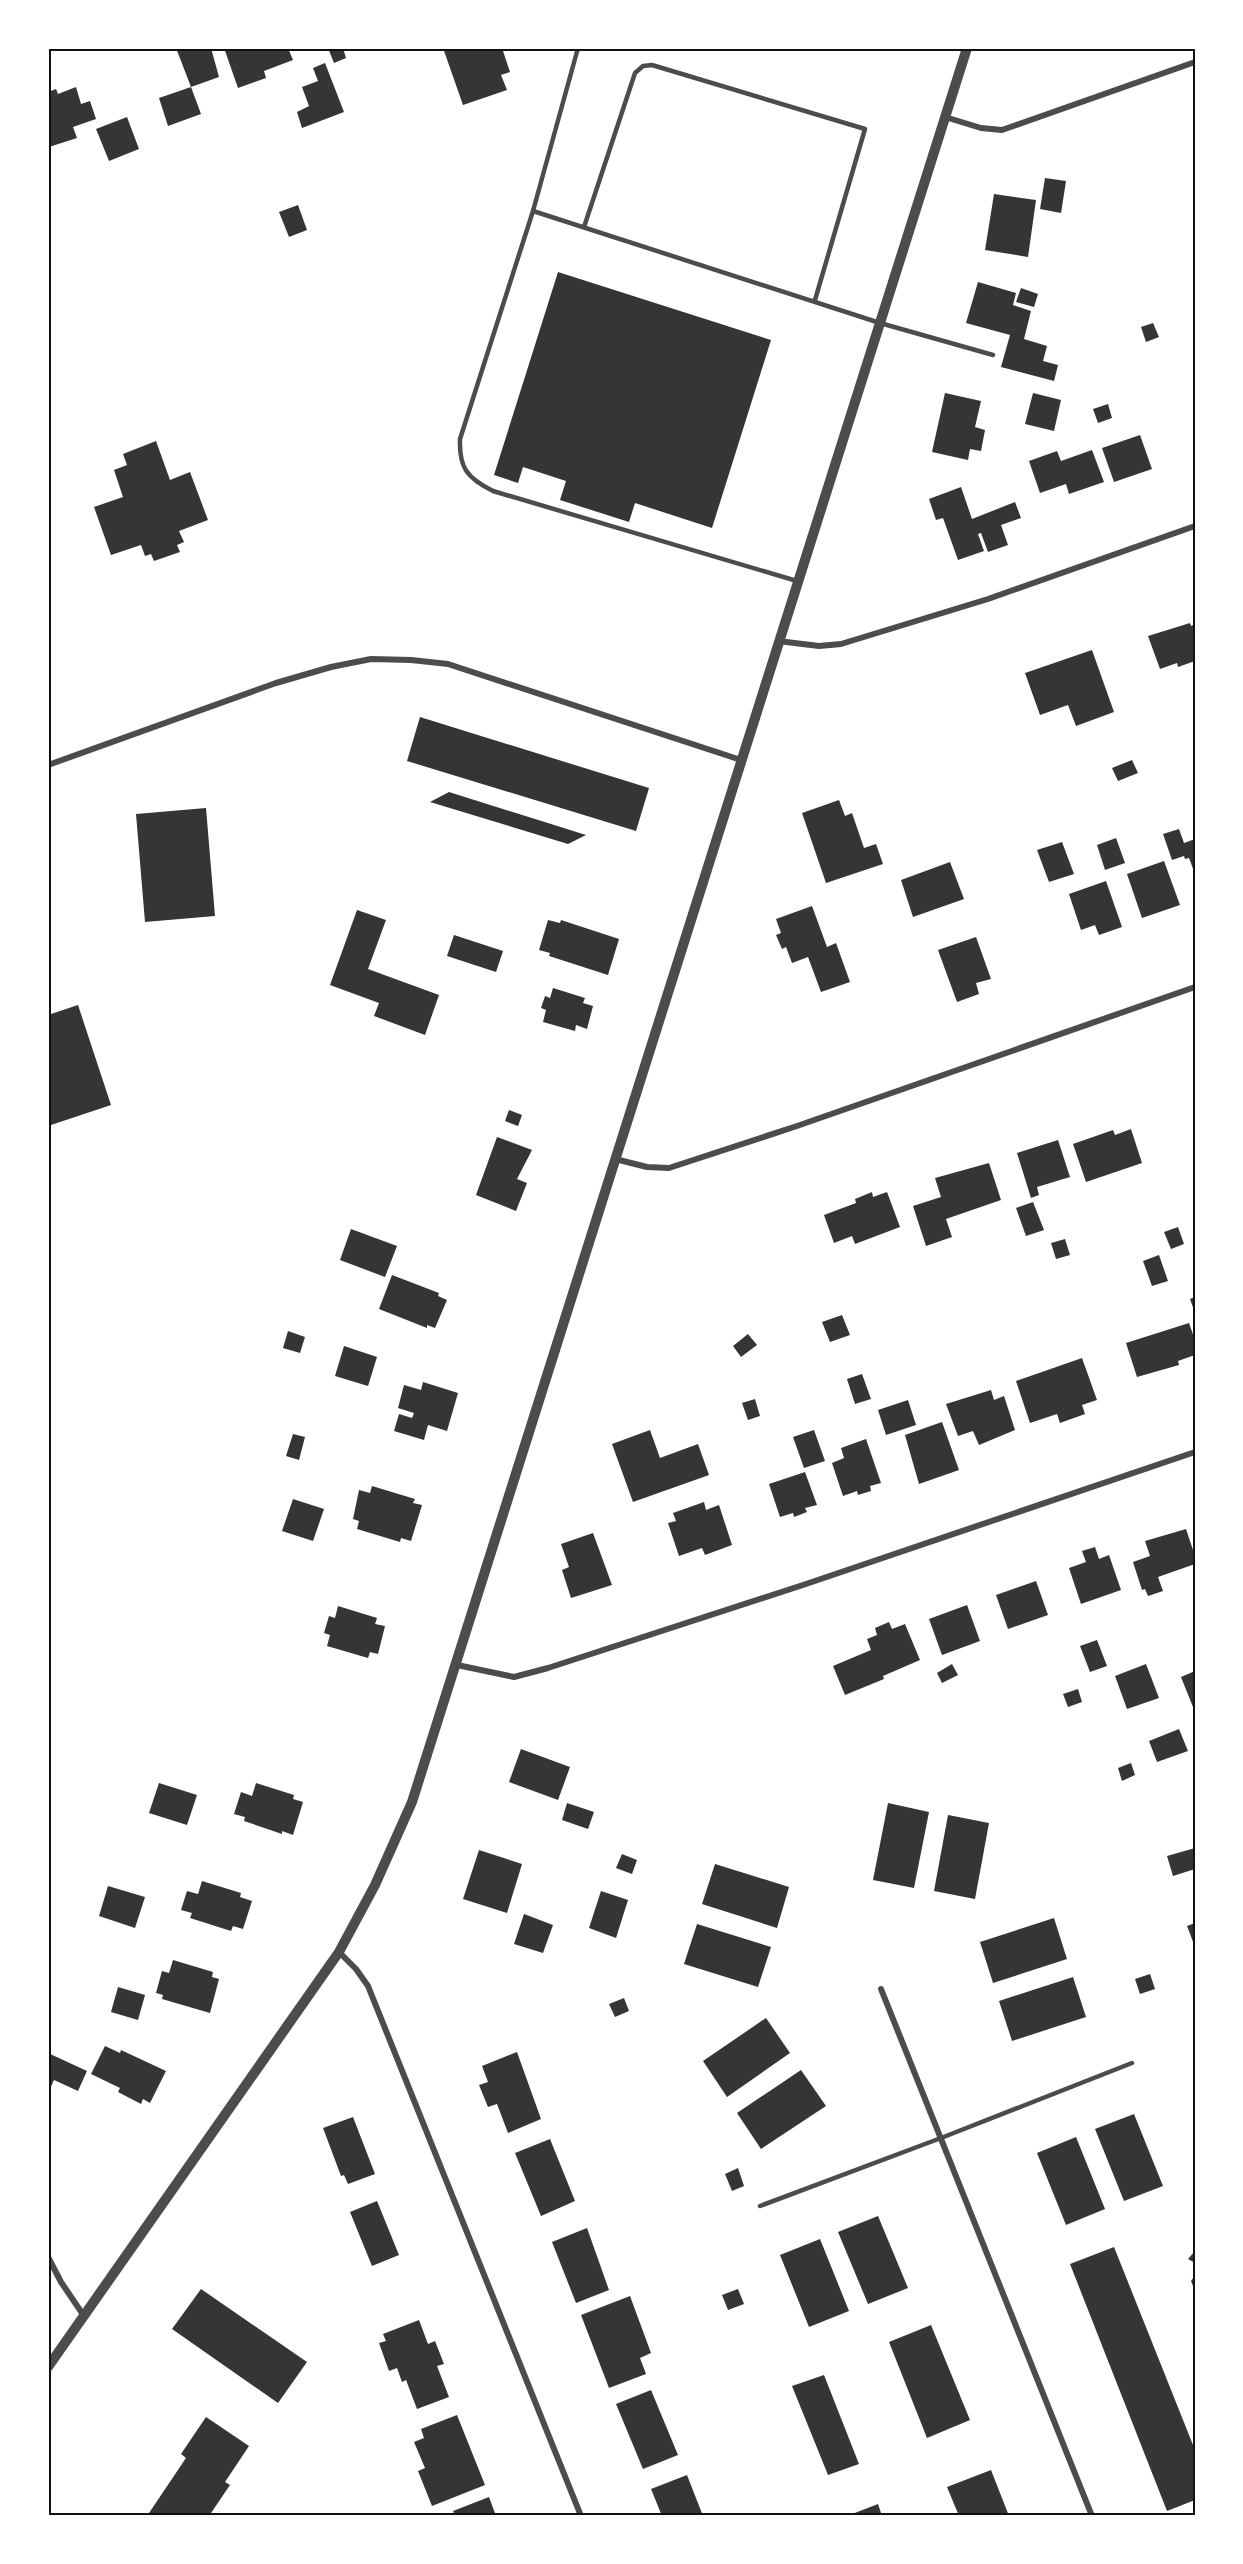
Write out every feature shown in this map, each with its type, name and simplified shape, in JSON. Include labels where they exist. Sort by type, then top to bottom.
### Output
[{"type":"street","points":[[48,2367],[339,1952],[375,1885],[412,1802],[967,48]]},
{"type":"street","points":[[944,117],[981,128],[1002,130],[1195,62]]},
{"type":"street","points":[[778,641],[819,646],[841,644],[988,599],[1195,526]]},
{"type":"street","points":[[48,765],[276,683],[331,667],[371,659],[448,664],[741,760]]},
{"type":"street","points":[[614,1158],[647,1167],[669,1168],[797,1126],[1195,987]]},
{"type":"street","points":[[457,1665],[514,1677],[548,1668],[806,1584],[1195,1452]]},
{"type":"street","points":[[339,1952],[356,1969],[368,1986],[581,2516]]},
{"type":"street","points":[[881,1989],[1092,2516]]},
{"type":"street","points":[[48,2257],[61,2282],[84,2316]]},
{"type":"lane","points":[[578,48],[533,211],[460,439],[459,455],[467,475],[493,491],[797,581]]},
{"type":"lane","points":[[584,227],[635,73],[643,66],[652,65],[865,129],[815,300]]},
{"type":"lane","points":[[533,211],[815,300],[879,323],[993,355]]},
{"type":"lane","points":[[760,2206],[1132,2063]]},
{"type":"building","points":[[176,48],[211,48],[219,77],[191,87]]},
{"type":"building","points":[[224,48],[288,48],[293,60],[264,71],[266,78],[238,88]]},
{"type":"building","points":[[328,48],[343,48],[346,58],[334,63]]},
{"type":"building","points":[[443,48],[502,48],[510,72],[501,75],[507,90],[463,105]]},
{"type":"building","points":[[325,63],[344,112],[302,128],[297,112],[309,106],[302,87],[318,81],[313,68]]},
{"type":"building","points":[[76,87],[81,104],[90,101],[96,119],[73,127],[77,138],[49,147],[48,92],[56,89],[58,94]]},
{"type":"building","points":[[191,87],[201,114],[168,126],[159,98]]},
{"type":"building","points":[[127,117],[139,149],[109,161],[96,129]]},
{"type":"building","points":[[1045,178],[1066,181],[1061,213],[1040,209]]},
{"type":"building","points":[[994,194],[1036,200],[1028,257],[985,250]]},
{"type":"building","points":[[298,205],[307,230],[289,237],[279,212]]},
{"type":"building","points":[[558,272],[771,340],[712,528],[635,503],[629,522],[560,500],[566,481],[523,467],[518,483],[494,475]]},
{"type":"building","points":[[978,282],[1016,293],[1013,305],[1031,311],[1024,339],[1047,346],[1043,361],[1058,365],[1054,381],[1001,367],[1010,335],[966,323]]},
{"type":"building","points":[[1021,288],[1038,294],[1034,307],[1016,302]]},
{"type":"building","points":[[1153,323],[1159,337],[1146,342],[1141,327]]},
{"type":"building","points":[[945,393],[981,401],[975,427],[985,430],[981,451],[970,449],[968,460],[932,452]]},
{"type":"building","points":[[1033,393],[1061,400],[1054,431],[1025,424]]},
{"type":"building","points":[[1108,404],[1112,418],[1098,423],[1093,409]]},
{"type":"building","points":[[1140,435],[1152,469],[1114,482],[1102,448]]},
{"type":"building","points":[[156,441],[170,480],[190,472],[208,520],[179,531],[184,542],[177,545],[180,552],[154,561],[151,554],[145,556],[141,545],[111,555],[94,507],[123,497],[114,470],[127,465],[123,454]]},
{"type":"building","points":[[1092,450],[1104,482],[1069,494],[1066,484],[1040,493],[1029,461],[1057,451],[1061,461]]},
{"type":"building","points":[[961,487],[972,519],[1015,502],[1021,518],[1001,525],[1008,545],[988,552],[981,533],[978,534],[984,551],[958,560],[943,518],[936,520],[929,499]]},
{"type":"building","points":[[1190,623],[1191,626],[1195,624],[1195,661],[1178,667],[1177,663],[1160,669],[1148,636]]},
{"type":"building","points":[[1092,650],[1114,712],[1076,726],[1068,705],[1040,715],[1025,673]]},
{"type":"building","points":[[420,717],[649,788],[636,831],[407,761]]},
{"type":"building","points":[[1132,760],[1138,773],[1118,781],[1112,768]]},
{"type":"building","points":[[449,792],[586,835],[568,844],[430,802]]},
{"type":"building","points":[[839,800],[845,816],[852,813],[864,848],[876,844],[883,864],[826,883],[802,813]]},
{"type":"building","points":[[206,808],[215,916],[145,922],[136,814]]},
{"type":"building","points":[[1179,829],[1184,843],[1195,839],[1195,874],[1189,858],[1185,859],[1184,856],[1172,860],[1163,834]]},
{"type":"building","points":[[1116,838],[1125,863],[1105,870],[1097,845]]},
{"type":"building","points":[[1062,842],[1074,874],[1049,882],[1037,850]]},
{"type":"building","points":[[1164,861],[1180,905],[1142,918],[1127,874]]},
{"type":"building","points":[[950,862],[964,899],[913,917],[901,880]]},
{"type":"building","points":[[1106,881],[1122,927],[1099,935],[1095,925],[1081,930],[1069,894]]},
{"type":"building","points":[[812,906],[827,947],[836,943],[850,982],[821,992],[808,957],[792,963],[786,947],[782,949],[776,935],[781,933],[776,919]]},
{"type":"building","points":[[357,910],[386,920],[368,969],[439,995],[425,1035],[374,1016],[379,1003],[330,985]]},
{"type":"building","points":[[548,920],[560,923],[561,920],[619,939],[608,975],[549,956],[550,953],[539,950]]},
{"type":"building","points":[[454,935],[503,951],[496,972],[447,956]]},
{"type":"building","points":[[976,937],[991,979],[976,983],[979,994],[957,1002],[938,950]]},
{"type":"building","points":[[553,988],[585,998],[583,1003],[593,1006],[587,1029],[576,1025],[575,1031],[543,1022],[546,1010],[541,1008],[545,996],[550,998]]},
{"type":"building","points":[[78,1005],[111,1105],[48,1126],[48,1015]]},
{"type":"building","points":[[509,1110],[522,1115],[518,1126],[505,1121]]},
{"type":"building","points":[[1131,1129],[1142,1163],[1086,1182],[1073,1144],[1113,1130],[1115,1135]]},
{"type":"building","points":[[497,1137],[532,1150],[517,1179],[527,1183],[516,1211],[476,1195]]},
{"type":"building","points":[[1058,1140],[1070,1177],[1037,1187],[1039,1195],[1031,1198],[1017,1153]]},
{"type":"building","points":[[989,1163],[1001,1200],[946,1219],[952,1237],[926,1246],[913,1206],[941,1197],[935,1178]]},
{"type":"building","points":[[872,1192],[873,1197],[887,1192],[900,1227],[855,1244],[852,1236],[834,1243],[824,1215],[856,1203],[855,1199]]},
{"type":"building","points":[[1033,1202],[1044,1230],[1026,1236],[1016,1208]]},
{"type":"building","points":[[1178,1227],[1184,1244],[1171,1249],[1164,1232]]},
{"type":"building","points":[[351,1229],[397,1246],[385,1277],[340,1260]]},
{"type":"building","points":[[1065,1239],[1070,1255],[1056,1259],[1051,1243]]},
{"type":"building","points":[[1159,1255],[1168,1281],[1152,1286],[1143,1261]]},
{"type":"building","points":[[392,1275],[439,1293],[438,1296],[447,1300],[435,1328],[427,1325],[427,1328],[379,1309]]},
{"type":"building","points":[[1195,1297],[1195,1313],[1190,1299]]},
{"type":"building","points":[[842,1315],[850,1335],[830,1342],[822,1322]]},
{"type":"building","points":[[1189,1323],[1195,1340],[1195,1355],[1178,1361],[1179,1365],[1137,1377],[1126,1343]]},
{"type":"building","points":[[288,1331],[305,1337],[300,1353],[283,1348]]},
{"type":"building","points":[[748,1334],[757,1345],[741,1357],[733,1346]]},
{"type":"building","points":[[344,1346],[377,1357],[368,1386],[335,1376]]},
{"type":"building","points":[[1082,1358],[1097,1400],[1082,1405],[1085,1414],[1060,1423],[1057,1414],[1030,1423],[1016,1381]]},
{"type":"building","points":[[862,1374],[871,1399],[855,1404],[847,1379]]},
{"type":"building","points":[[423,1382],[458,1393],[447,1431],[428,1425],[424,1440],[394,1431],[399,1414],[412,1418],[414,1413],[398,1408],[404,1385],[421,1390]]},
{"type":"building","points":[[991,1390],[994,1400],[1004,1396],[1015,1430],[979,1445],[973,1431],[958,1436],[946,1404]]},
{"type":"building","points":[[755,1399],[760,1416],[748,1420],[742,1403]]},
{"type":"building","points":[[908,1400],[916,1425],[886,1435],[878,1410]]},
{"type":"building","points":[[942,1422],[959,1470],[919,1484],[905,1435]]},
{"type":"building","points":[[650,1430],[660,1458],[698,1444],[709,1475],[633,1502],[612,1444]]},
{"type":"building","points":[[814,1430],[825,1461],[804,1468],[793,1437]]},
{"type":"building","points":[[293,1434],[305,1437],[299,1460],[286,1456]]},
{"type":"building","points":[[866,1439],[881,1483],[870,1486],[871,1491],[858,1495],[857,1491],[843,1496],[832,1463],[844,1458],[841,1448]]},
{"type":"building","points":[[805,1472],[817,1505],[805,1508],[807,1512],[794,1517],[793,1513],[780,1517],[769,1484]]},
{"type":"building","points":[[372,1486],[415,1499],[413,1503],[422,1505],[411,1541],[401,1538],[400,1542],[357,1529],[359,1521],[353,1519],[359,1490],[370,1493]]},
{"type":"building","points":[[293,1499],[324,1509],[313,1541],[282,1531]]},
{"type":"building","points":[[704,1502],[706,1510],[719,1505],[732,1545],[705,1555],[702,1548],[679,1556],[668,1523],[676,1521],[673,1513]]},
{"type":"building","points":[[1186,1529],[1195,1556],[1195,1564],[1158,1577],[1163,1591],[1148,1596],[1145,1589],[1142,1590],[1133,1562],[1150,1556],[1145,1541]]},
{"type":"building","points":[[593,1533],[612,1585],[571,1598],[562,1570],[569,1567],[561,1544]]},
{"type":"building","points":[[1095,1547],[1099,1559],[1109,1555],[1121,1590],[1081,1604],[1069,1568],[1086,1562],[1082,1551]]},
{"type":"building","points":[[1036,1581],[1048,1615],[1008,1629],[996,1595]]},
{"type":"building","points":[[967,1605],[980,1641],[942,1655],[929,1619]]},
{"type":"building","points":[[338,1606],[377,1618],[375,1624],[385,1626],[378,1654],[370,1652],[368,1658],[327,1646],[330,1635],[324,1633],[329,1616],[335,1618]]},
{"type":"building","points":[[889,1622],[892,1629],[905,1624],[920,1660],[883,1676],[884,1679],[845,1695],[833,1666],[871,1650],[867,1639],[877,1635],[875,1628]]},
{"type":"building","points":[[1097,1640],[1107,1666],[1090,1672],[1080,1646]]},
{"type":"building","points":[[952,1664],[958,1675],[942,1683],[937,1673]]},
{"type":"building","points":[[1146,1664],[1159,1698],[1127,1709],[1115,1676]]},
{"type":"building","points":[[1195,1671],[1195,1712],[1181,1677]]},
{"type":"building","points":[[1078,1689],[1082,1702],[1068,1707],[1063,1694]]},
{"type":"building","points":[[1179,1729],[1188,1751],[1157,1762],[1149,1741]]},
{"type":"building","points":[[521,1749],[570,1767],[558,1800],[509,1782]]},
{"type":"building","points":[[1131,1763],[1135,1775],[1122,1781],[1118,1768]]},
{"type":"building","points":[[159,1783],[197,1795],[187,1825],[149,1813]]},
{"type":"building","points":[[256,1783],[294,1795],[293,1799],[303,1802],[293,1835],[282,1831],[282,1834],[244,1821],[245,1817],[234,1814],[241,1792],[252,1796]]},
{"type":"building","points":[[567,1803],[594,1812],[588,1829],[562,1820]]},
{"type":"building","points":[[888,1803],[929,1812],[914,1888],[873,1880]]},
{"type":"building","points":[[948,1815],[989,1823],[975,1899],[934,1891]]},
{"type":"building","points":[[1195,1848],[1195,1869],[1173,1876],[1167,1856]]},
{"type":"building","points":[[479,1850],[522,1864],[507,1913],[463,1899]]},
{"type":"building","points":[[622,1854],[637,1860],[632,1874],[616,1868]]},
{"type":"building","points":[[715,1864],[789,1887],[777,1928],[702,1904]]},
{"type":"building","points":[[202,1881],[241,1893],[240,1897],[252,1901],[243,1929],[233,1926],[231,1931],[190,1918],[192,1913],[181,1910],[187,1891],[198,1894]]},
{"type":"building","points":[[108,1886],[145,1897],[135,1928],[99,1916]]},
{"type":"building","points":[[601,1891],[628,1900],[616,1938],[589,1928]]},
{"type":"building","points":[[524,1914],[553,1925],[543,1953],[514,1944]]},
{"type":"building","points":[[1054,1918],[1067,1959],[993,1983],[980,1942]]},
{"type":"building","points":[[1195,1923],[1195,1947],[1187,1926]]},
{"type":"building","points":[[697,1924],[771,1947],[758,1987],[684,1964]]},
{"type":"building","points":[[173,1960],[213,1972],[212,1977],[219,1979],[210,2013],[162,1999],[163,1995],[156,1993],[162,1971],[169,1973]]},
{"type":"building","points":[[1150,1974],[1155,1989],[1140,1994],[1135,1979]]},
{"type":"building","points":[[1073,1977],[1086,2017],[1012,2041],[999,2001]]},
{"type":"building","points":[[118,1987],[145,1995],[138,2020],[111,2012]]},
{"type":"building","points":[[624,1998],[629,2011],[615,2017],[609,2004]]},
{"type":"building","points":[[766,2018],[790,2053],[727,2097],[703,2061]]},
{"type":"building","points":[[105,2046],[120,2053],[121,2050],[166,2071],[150,2103],[143,2099],[141,2104],[118,2092],[120,2088],[91,2074]]},
{"type":"building","points":[[517,2052],[541,2119],[508,2133],[497,2104],[488,2107],[479,2085],[488,2082],[482,2066]]},
{"type":"building","points":[[48,2053],[87,2071],[78,2091],[54,2080],[48,2093]]},
{"type":"building","points":[[801,2070],[826,2106],[761,2149],[737,2113]]},
{"type":"building","points":[[1134,2114],[1163,2186],[1124,2201],[1095,2129]]},
{"type":"building","points":[[353,2117],[375,2174],[348,2184],[344,2175],[341,2176],[323,2128]]},
{"type":"building","points":[[1076,2137],[1105,2209],[1066,2225],[1037,2153]]},
{"type":"building","points":[[550,2139],[575,2201],[541,2216],[515,2153]]},
{"type":"building","points":[[738,2168],[744,2186],[732,2191],[725,2174]]},
{"type":"building","points":[[377,2201],[399,2255],[372,2266],[350,2212]]},
{"type":"building","points":[[878,2216],[908,2288],[868,2304],[838,2232]]},
{"type":"building","points":[[587,2228],[609,2290],[576,2303],[552,2242]]},
{"type":"building","points":[[820,2239],[849,2311],[809,2327],[780,2255]]},
{"type":"building","points":[[1114,2247],[1195,2450],[1195,2500],[1167,2511],[1070,2264]]},
{"type":"building","points":[[1195,2251],[1195,2263],[1188,2259]]},
{"type":"building","points":[[1195,2275],[1195,2291],[1191,2281]]},
{"type":"building","points":[[201,2289],[307,2362],[278,2403],[172,2329]]},
{"type":"building","points":[[738,2289],[744,2304],[728,2310],[722,2295]]},
{"type":"building","points":[[630,2296],[651,2353],[640,2358],[646,2374],[609,2388],[581,2315]]},
{"type":"building","points":[[419,2320],[428,2344],[435,2341],[444,2364],[437,2366],[449,2397],[417,2409],[406,2380],[402,2382],[397,2368],[389,2371],[379,2343],[386,2341],[383,2334]]},
{"type":"building","points":[[931,2325],[970,2420],[927,2438],[889,2342]]},
{"type":"building","points":[[824,2375],[859,2464],[828,2475],[792,2386]]},
{"type":"building","points":[[651,2390],[678,2455],[643,2469],[616,2404]]},
{"type":"building","points":[[457,2415],[485,2485],[432,2506],[418,2471],[425,2468],[414,2442],[424,2438],[421,2429]]},
{"type":"building","points":[[206,2417],[249,2446],[225,2482],[230,2485],[209,2516],[147,2516],[186,2458],[181,2454]]},
{"type":"building","points":[[991,2470],[1009,2516],[959,2516],[947,2487]]},
{"type":"building","points":[[687,2475],[703,2516],[662,2516],[651,2489]]},
{"type":"building","points":[[489,2497],[496,2516],[455,2516],[453,2511]]},
{"type":"building","points":[[878,2504],[882,2516],[847,2516]]}]
